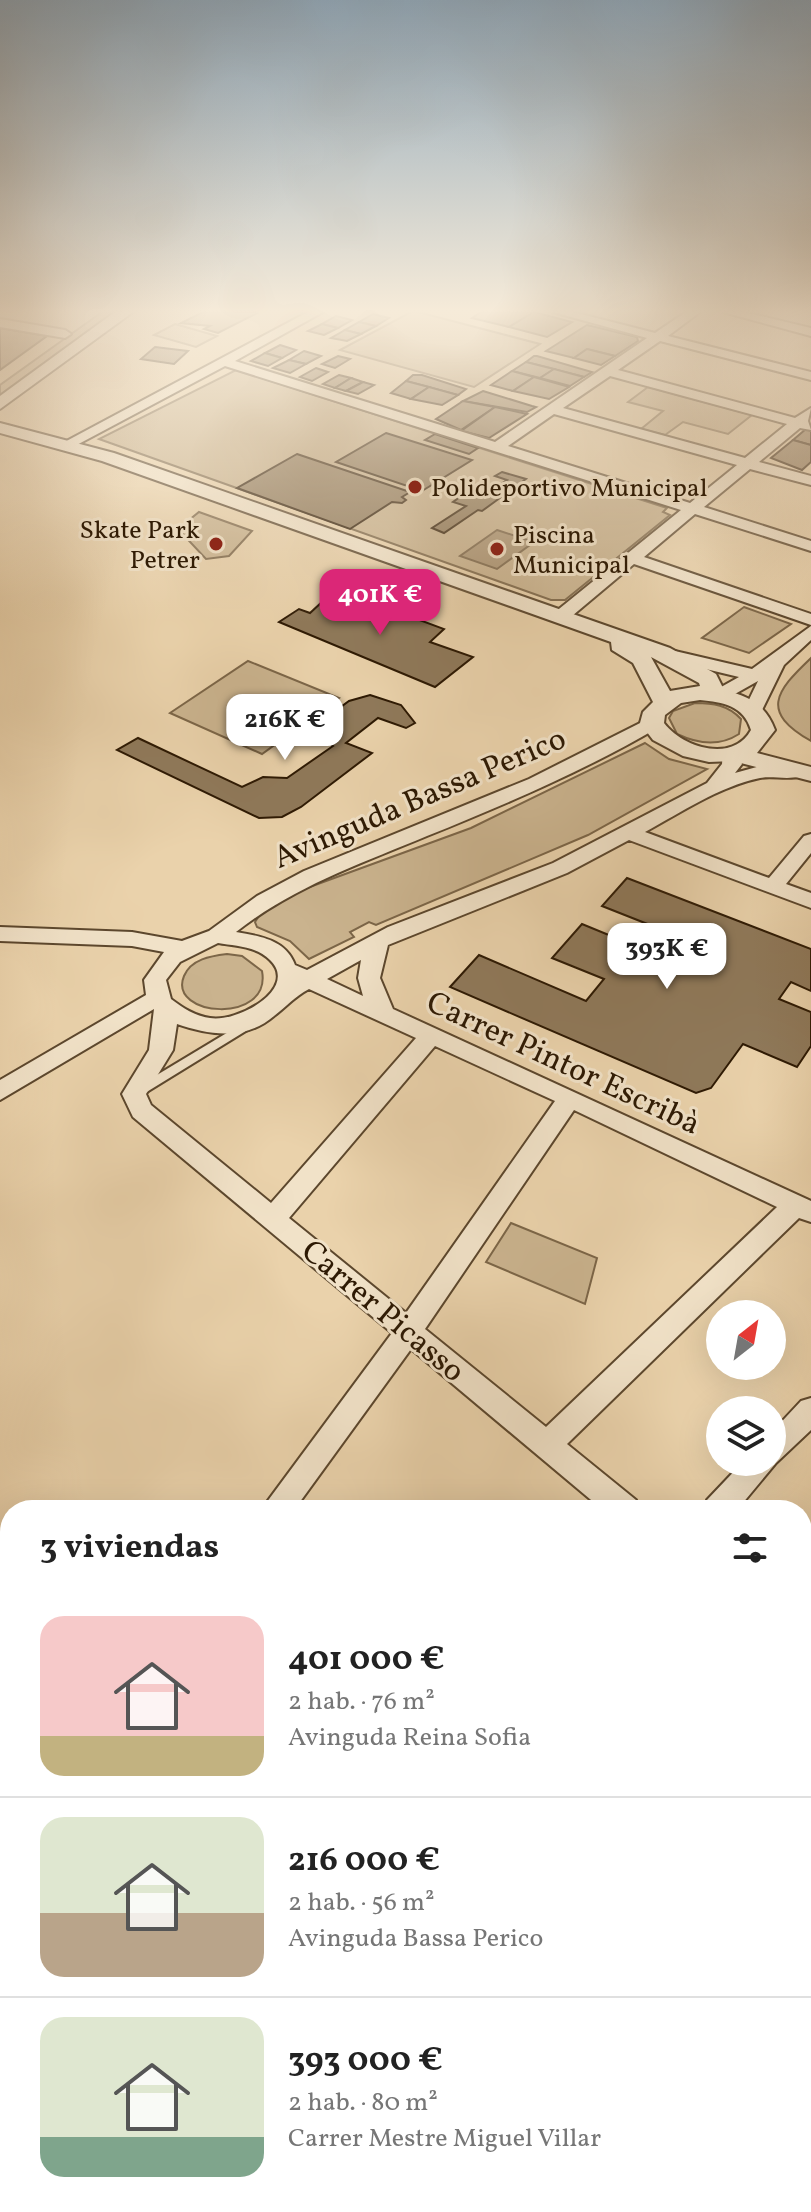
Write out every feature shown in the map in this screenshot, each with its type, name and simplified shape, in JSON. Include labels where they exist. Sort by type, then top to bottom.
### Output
[{"type":"street","points":[[66,445],[120,415]]},
{"type":"street","points":[[393,415],[811,546]]},
{"type":"street","points":[[495,448],[542,415]]},
{"type":"street","points":[[574,415],[811,481]]},
{"type":"street","points":[[768,415],[804,425]]},
{"type":"street","points":[[560,617],[691,510],[804,425]]},
{"type":"street","points":[[0,428],[25,437],[66,445],[355,543],[662,653],[757,676]]},
{"type":"street","points":[[0,437],[25,437]]},
{"type":"street","points":[[632,558],[811,620]]},
{"type":"street","points":[[598,631],[642,659],[664,702]]},
{"type":"street","points":[[776,663],[751,747],[713,756],[679,749],[666,742],[652,723],[654,712],[664,702],[686,694],[718,695],[776,663],[811,631]]},
{"type":"street","points":[[662,653],[708,679],[718,695],[758,720],[807,769]]},
{"type":"street","name":"Avinguda Bassa Perico","points":[[217,936],[259,902],[311,873],[520,792],[611,748],[652,723]]},
{"type":"street","points":[[731,754],[807,769]]},
{"type":"street","points":[[721,782],[732,764],[731,754]]},
{"type":"street","points":[[163,1005],[186,1021],[210,1026],[234,1025],[258,1018],[276,1006],[294,980],[380,940],[560,868],[721,782],[764,771],[807,769]]},
{"type":"street","points":[[627,832],[811,901]]},
{"type":"street","points":[[773,887],[811,840]]},
{"type":"street","points":[[0,934],[132,939],[180,948]]},
{"type":"street","points":[[138,1102],[161,1050],[163,1005],[155,980],[163,963],[180,948],[217,936],[242,937],[264,943],[280,955],[294,980]]},
{"type":"street","points":[[380,940],[368,964],[367,983],[385,1015]]},
{"type":"street","name":"Carrer Pintor Escribà","points":[[294,980],[385,1015],[570,1098],[803,1209]]},
{"type":"street","points":[[0,1091],[118,1018],[163,1005]]},
{"type":"street","points":[[273,1219],[431,1036]]},
{"type":"street","points":[[283,1500],[409,1331],[570,1098]]},
{"type":"street","name":"Carrer Picasso","points":[[138,1102],[273,1219],[613,1500]]},
{"type":"street","points":[[547,1445],[803,1209]]},
{"type":"street","points":[[786,1437],[811,1410]]},
{"type":"street","points":[[727,1500],[749,1476]]},
{"type":"lane","points":[[138,1102],[258,1018]]},
{"type":"shaded area","name":"Polideportivo Municipal","points":[[146,415],[377,415],[667,508],[663,512],[670,515],[565,600],[551,600],[99,439]]},
{"type":"shaded area","points":[[658,415],[752,415],[728,434],[683,422],[665,435],[641,429]]},
{"type":"shaded area","name":"Skate Park Petrer","points":[[199,512],[252,531],[229,556],[206,559],[178,529]]},
{"type":"shaded area","name":"Piscina Municipal","points":[[497,530],[534,542],[497,569],[460,556]]},
{"type":"shaded area","points":[[744,607],[791,624],[749,653],[702,638]]},
{"type":"shaded area","points":[[811,658],[811,741],[784,721],[778,701],[789,681]]},
{"type":"shaded area","points":[[248,661],[339,698],[262,754],[170,713]]},
{"type":"shaded area","points":[[695,703],[714,704],[731,711],[741,719],[739,734],[724,741],[708,743],[677,734],[669,718],[673,711]]},
{"type":"shaded area","points":[[645,743],[669,759],[707,769],[588,835],[376,925],[369,922],[350,932],[354,937],[309,959],[290,941],[257,927],[255,922],[261,913],[285,896],[471,828]]},
{"type":"shaded area","points":[[227,954],[242,956],[262,971],[261,988],[252,1000],[237,1007],[220,1009],[204,1007],[190,1000],[183,990],[187,970],[202,959]]},
{"type":"shaded area","points":[[511,1223],[597,1258],[585,1304],[486,1262]]},
{"type":"building","points":[[442,415],[483,415],[461,430],[436,419]]},
{"type":"building","points":[[483,415],[525,415],[489,438],[461,431]]},
{"type":"building","points":[[806,429],[811,431],[811,445],[793,440]]},
{"type":"building","points":[[386,433],[472,460],[422,491],[336,462]]},
{"type":"building","points":[[435,434],[478,448],[469,454],[425,440]]},
{"type":"building","points":[[793,440],[811,445],[811,462],[802,470],[771,458]]},
{"type":"building","points":[[297,454],[410,492],[402,497],[406,500],[402,503],[392,502],[350,529],[237,488]]},
{"type":"building","points":[[502,472],[526,479],[482,511],[478,510],[444,533],[432,528],[466,506],[453,502],[467,492],[481,497],[507,480],[495,476]]},
{"type":"building","points":[[336,589],[444,629],[430,642],[473,657],[435,687],[279,622],[299,609],[310,613]]},
{"type":"building","points":[[370,695],[401,705],[415,723],[406,728],[378,718],[346,743],[372,753],[301,807],[282,817],[259,818],[117,750],[138,738],[242,787],[263,777],[287,778],[333,746],[311,729],[349,701]]},
{"type":"building","points":[[627,878],[811,949],[811,991],[791,982],[779,999],[811,1012],[811,1046],[797,1067],[743,1044],[711,1088],[696,1093],[450,987],[479,955],[586,1001],[604,979],[552,958],[582,924],[633,945],[650,925],[602,906]]},
{"type":"place","name":"Polideportivo Municipal","points":[[415,487]]},
{"type":"place","name":"Skate Park Petrer","points":[[216,544]]},
{"type":"place","name":"Piscina Municipal","points":[[497,549]]}]
